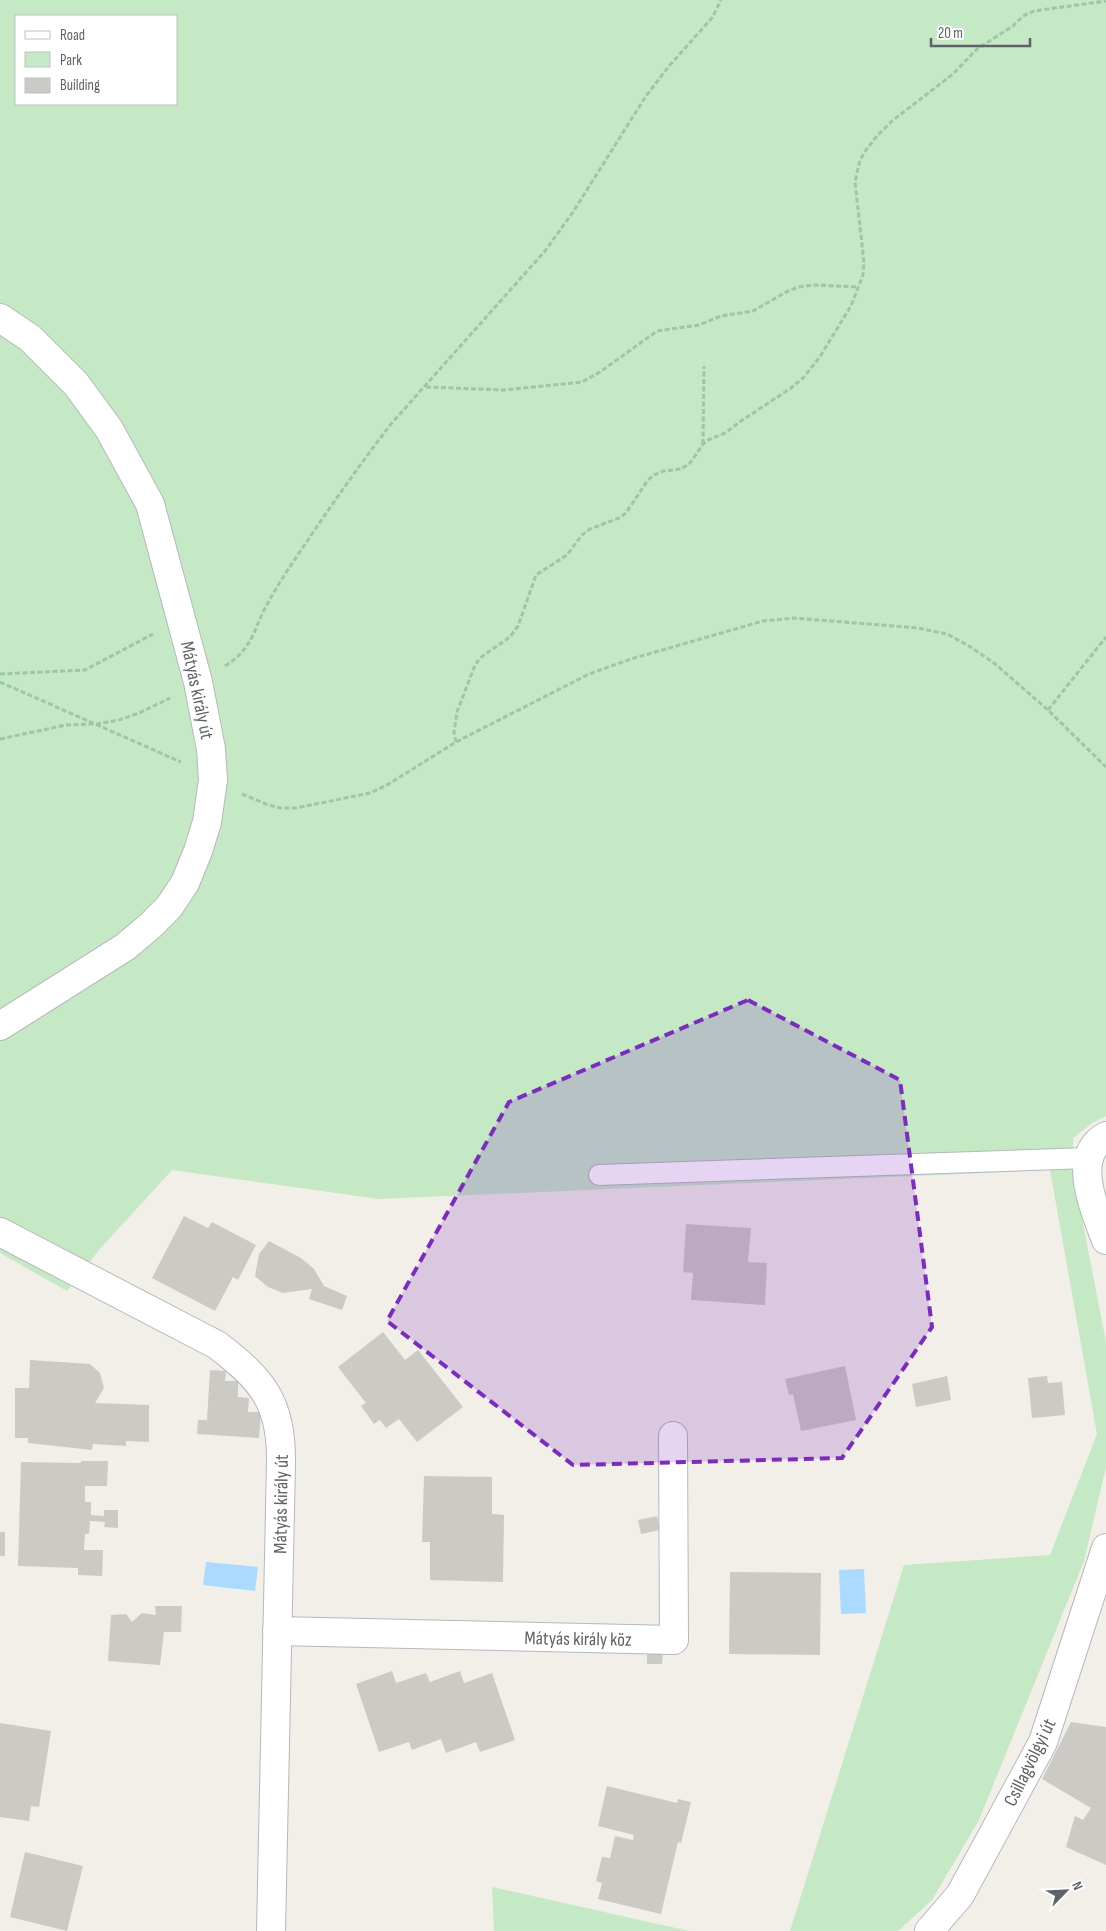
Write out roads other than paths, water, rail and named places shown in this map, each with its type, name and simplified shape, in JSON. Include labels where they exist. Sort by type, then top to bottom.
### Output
[{"type":"street","name":"Mátyás király út","points":[[0,318],[30,338],[76,384],[109,429],[150,504],[198,682],[211,749],[213,780],[207,822],[198,851],[185,883],[169,907],[125,947],[0,1026]]},
{"type":"street","points":[[1106,1136],[1100,1139],[1088,1158],[1088,1185],[1106,1240]]},
{"type":"street","name":"Mátyás király út","points":[[0,1232],[217,1345],[244,1366],[262,1385],[275,1411],[282,1437],[271,1931]]},
{"type":"street","name":"Mátyás király köz","points":[[277,1631],[674,1640],[673,1436]]},
{"type":"street","name":"Csillagvölgyi út","points":[[928,1931],[960,1895],[1043,1742],[1106,1548]]},
{"type":"lane","points":[[599,1175],[1088,1158]]},
{"type":"water","points":[[206,1562],[258,1567],[255,1591],[203,1585]]},
{"type":"water","points":[[864,1569],[866,1613],[841,1614],[839,1570]]}]
